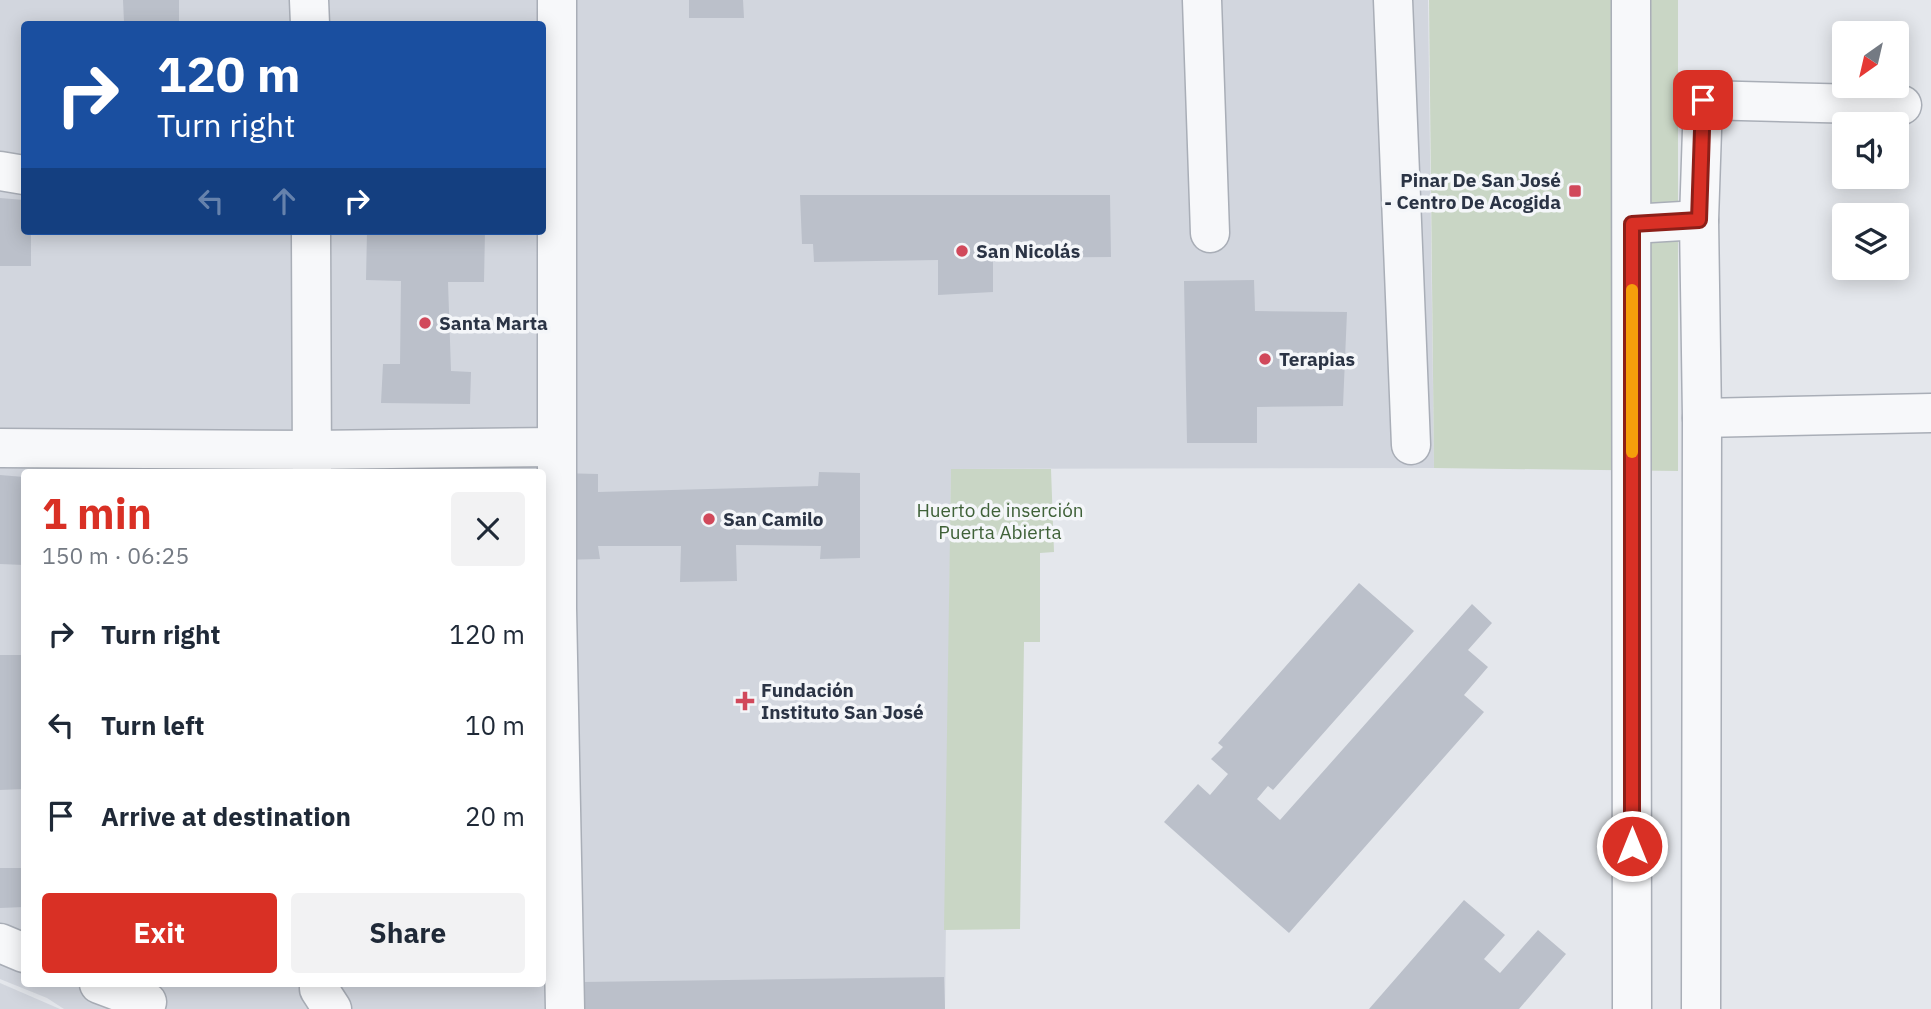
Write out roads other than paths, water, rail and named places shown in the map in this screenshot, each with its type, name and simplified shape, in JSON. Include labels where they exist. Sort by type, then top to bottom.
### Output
[{"type":"street","points":[[309,0],[310,21]]},
{"type":"street","points":[[557,0],[556,447],[550,608],[565,1009]]},
{"type":"street","points":[[1202,0],[1210,233]]},
{"type":"street","points":[[1393,0],[1411,445]]},
{"type":"street","points":[[1631,0],[1632,1009]]},
{"type":"street","points":[[1701,1009],[1702,418],[1699,220],[1703,100],[1902,105]]},
{"type":"street","points":[[0,171],[21,174]]},
{"type":"street","points":[[1632,224],[1699,220]]},
{"type":"street","points":[[311,235],[312,461]]},
{"type":"street","points":[[1702,418],[1931,413]]},
{"type":"street","points":[[0,448],[312,461],[556,447]]},
{"type":"street","points":[[0,943],[21,952]]},
{"type":"street","points":[[107,987],[147,1002]]},
{"type":"street","points":[[319,987],[332,1009]]},
{"type":"place","name":"Pinar De San José - Centro De Acogida","points":[[1575,191]]},
{"type":"place","name":"San Nicolás","points":[[962,251]]},
{"type":"place","name":"Santa Marta","points":[[425,323]]},
{"type":"place","name":"Terapias","points":[[1265,359]]},
{"type":"place","name":"San Camilo","points":[[709,519]]},
{"type":"place","name":"Fundación Instituto San José","points":[[745,701]]},
{"type":"park label","name":"Huerto de inserción Puerta Abierta","points":[[1000,521]]}]
